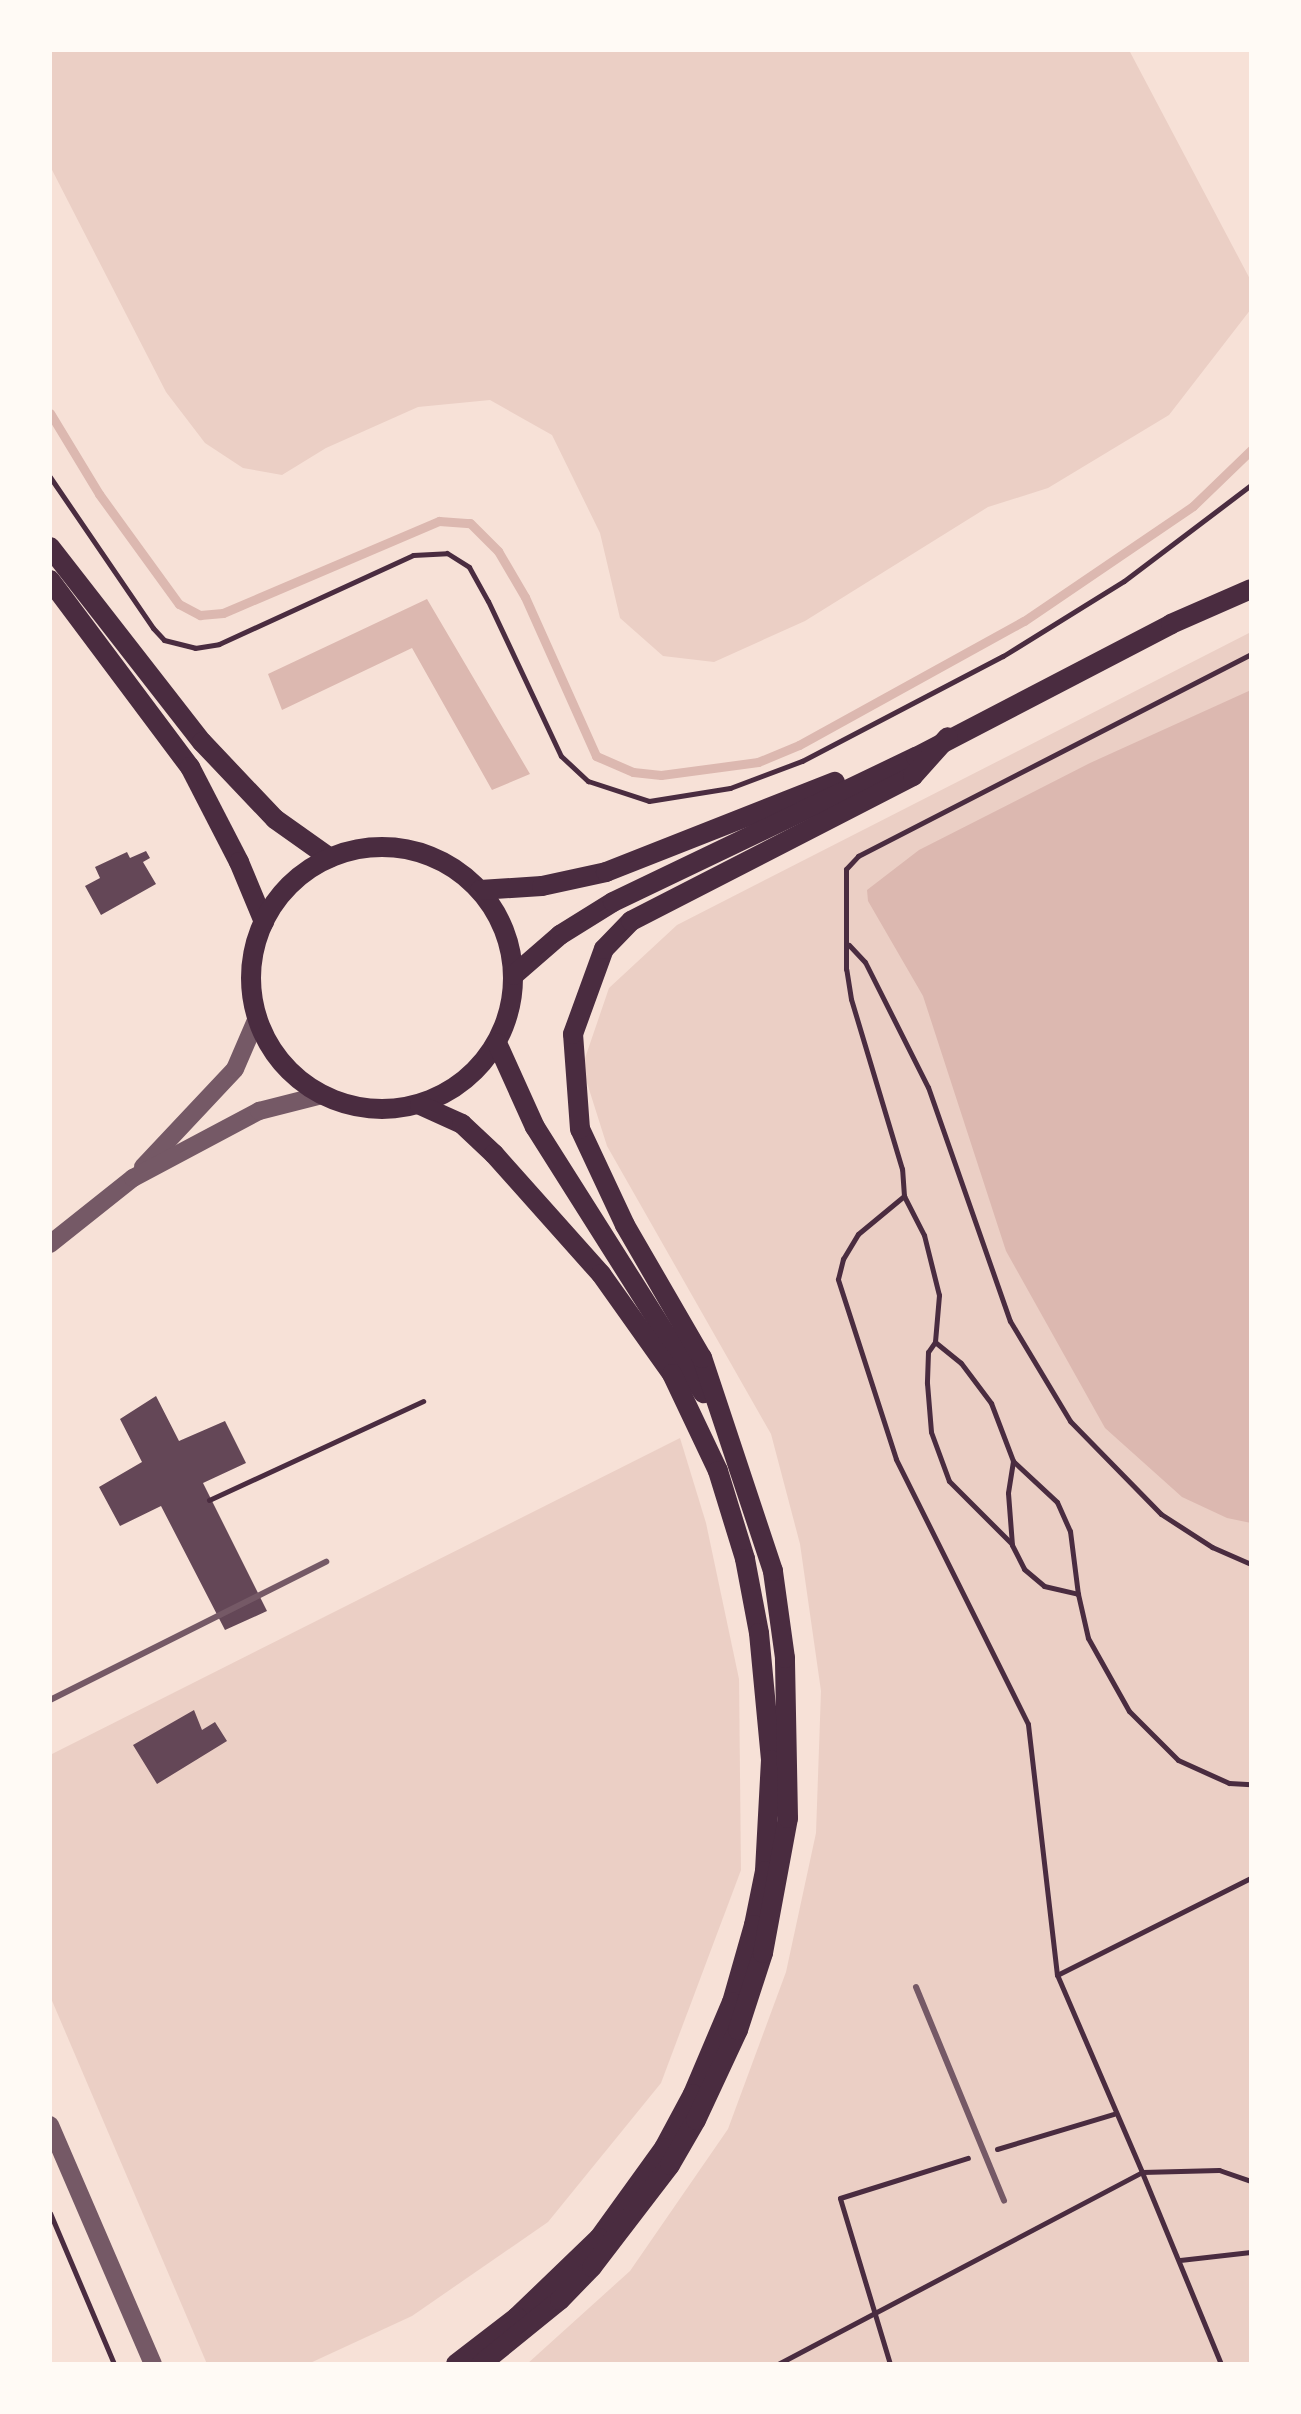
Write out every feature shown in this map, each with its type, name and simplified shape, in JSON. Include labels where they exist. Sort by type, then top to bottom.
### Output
[{"type":"main road","points":[[50,548],[202,742],[274,819],[330,858]]},
{"type":"main road","points":[[50,580],[190,768],[239,862],[264,922]]},
{"type":"main road","points":[[480,890],[542,886],[606,872],[948,737],[1251,588]]},
{"type":"main road","points":[[514,975],[560,935],[600,909],[916,757],[948,737]]},
{"type":"main road","points":[[481,2364],[560,2300],[592,2267],[670,2165],[738,2030],[778,1890],[788,1818],[786,1675],[773,1571],[702,1358],[625,1225],[580,1130],[573,1034],[604,949],[631,922],[913,776],[948,737]]},
{"type":"main road","points":[[369,848],[410,850],[448,864],[480,890],[505,929],[514,975],[510,1011],[497,1043],[477,1070],[450,1091],[420,1104],[386,1110],[353,1106],[322,1095],[294,1075],[272,1049],[257,1018],[252,970],[264,922],[292,884],[330,858],[369,848]]},
{"type":"main road","points":[[497,1043],[535,1127],[687,1362],[744,1475]]},
{"type":"main road","points":[[420,1104],[462,1124],[494,1154],[601,1274],[672,1374],[718,1471],[745,1559],[759,1633],[771,1760],[765,1871],[754,1925],[732,2002],[693,2094],[664,2148],[599,2238],[518,2317],[456,2364]]},
{"type":"street","points":[[50,1244],[134,1178],[235,1069],[257,1018]]},
{"type":"street","points":[[134,1178],[259,1111],[322,1095]]},
{"type":"street","points":[[50,2125],[153,2364]]},
{"type":"lane","points":[[50,1700],[326,1562]]},
{"type":"lane","points":[[916,1988],[1004,2201]]},
{"type":"path","points":[[50,477],[153,628],[164,640],[195,648],[219,644],[413,555],[448,553],[469,568],[561,756],[588,780],[649,800],[730,788],[802,761],[869,726],[1002,656],[1124,581],[1251,485]]},
{"type":"path","points":[[1078,1594],[1044,1586],[1028,1574],[1012,1545],[949,1481],[931,1432],[926,1383],[928,1352],[935,1342],[940,1295],[924,1235],[904,1196],[902,1169],[851,999],[846,869],[858,856],[1251,654]]},
{"type":"path","points":[[847,943],[865,962],[928,1086],[1010,1321],[1070,1421],[1161,1514],[1212,1547],[1251,1564]]},
{"type":"path","points":[[904,1196],[858,1234],[843,1259],[838,1279],[896,1459],[1028,1724],[1057,1975],[1221,2364]]},
{"type":"path","points":[[935,1342],[962,1363],[990,1403],[1013,1461],[1057,1502],[1070,1530],[1088,1638],[1129,1711],[1178,1760],[1229,1783],[1251,1784]]},
{"type":"path","points":[[208,1500],[424,1402]]},
{"type":"path","points":[[1012,1545],[1008,1493],[1013,1461]]},
{"type":"path","points":[[1057,1975],[1251,1878]]},
{"type":"path","points":[[890,2364],[840,2198],[1114,2114]]},
{"type":"path","points":[[778,2364],[1142,2172],[1219,2170],[1251,2181]]},
{"type":"path","points":[[50,2213],[114,2364]]},
{"type":"path","points":[[1180,2260],[1251,2252]]},
{"type":"shaded area","points":[[50,50],[1129,50],[1251,281],[1251,309],[1169,415],[1048,488],[988,507],[805,621],[714,662],[663,656],[620,618],[600,533],[552,435],[490,400],[418,407],[326,448],[282,475],[243,468],[205,443],[166,392],[50,166]]},
{"type":"shaded area","points":[[427,599],[530,774],[492,790],[412,648],[282,710],[268,674]]},
{"type":"shaded area","points":[[1251,632],[1251,2364],[527,2364],[630,2271],[728,2129],[786,1972],[816,1833],[821,1691],[800,1544],[771,1434],[607,1146],[582,1067],[609,988],[677,925]]},
{"type":"shaded area","points":[[1251,690],[1251,1523],[1227,1518],[1182,1497],[1105,1428],[1006,1251],[923,996],[868,901],[867,890],[919,850],[1090,763]]},
{"type":"shaded area","points":[[680,1438],[706,1523],[739,1679],[741,1870],[661,2083],[548,2222],[412,2316],[308,2364],[207,2364],[50,1996],[50,1755]]},
{"type":"building","points":[[146,851],[150,858],[143,862],[156,884],[101,915],[85,886],[100,878],[95,867],[127,852],[130,858]]},
{"type":"building","points":[[156,1396],[179,1441],[225,1421],[246,1463],[203,1483],[267,1611],[225,1630],[161,1506],[120,1526],[99,1487],[142,1462],[120,1419]]},
{"type":"building","points":[[194,1710],[202,1730],[215,1722],[227,1741],[157,1784],[133,1745]]},
{"type":"waterway","points":[[50,413],[99,494],[179,604],[200,615],[223,613],[439,521],[470,523],[498,551],[525,597],[596,756],[633,772],[661,775],[758,762],[799,745],[1024,621],[1193,506],[1251,450]]}]
